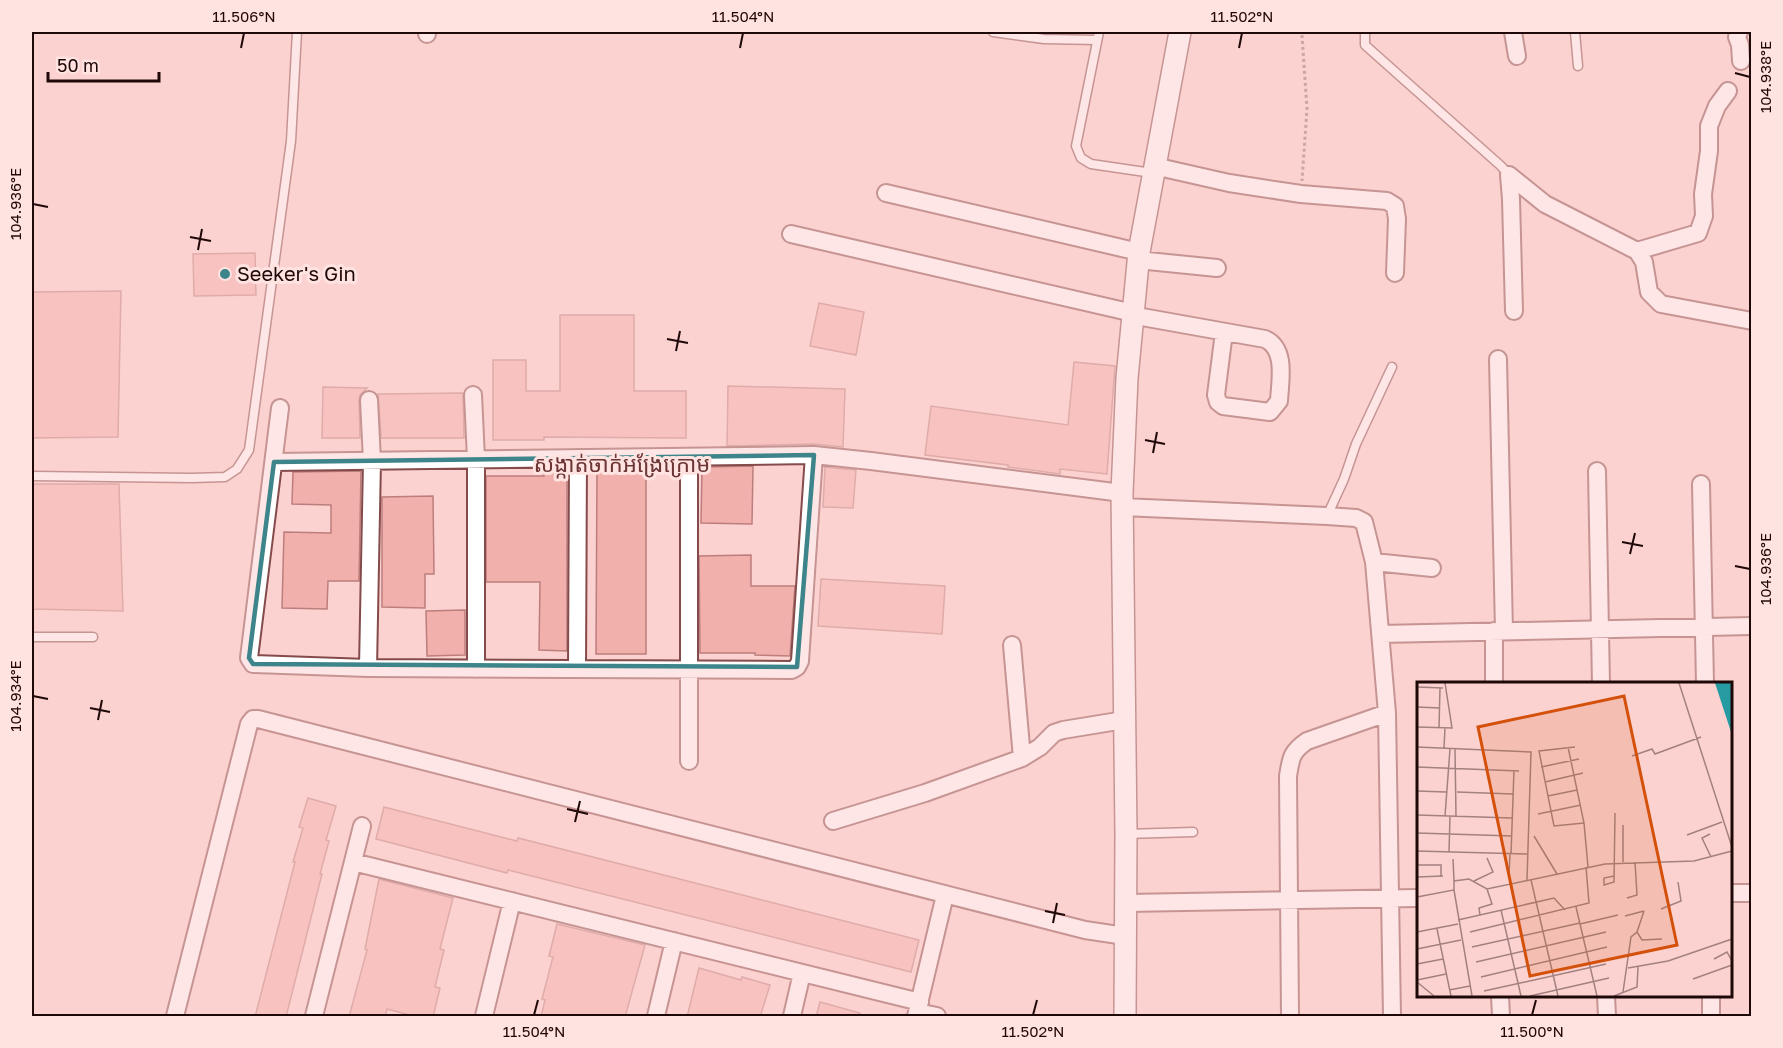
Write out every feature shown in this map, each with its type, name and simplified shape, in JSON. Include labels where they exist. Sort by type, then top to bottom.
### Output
[{"type":"street","points":[[1125,1017],[1126,834],[1122,500],[1127,378],[1139,256],[1180,32]]},
{"type":"street","points":[[1513,32],[1517,56]]},
{"type":"street","points":[[1739,32],[1737,37],[1741,61]]},
{"type":"street","points":[[1637,251],[1698,233],[1704,216],[1703,194],[1709,151],[1709,126],[1711,118],[1728,92]]},
{"type":"street","points":[[1153,170],[1301,194],[1387,201],[1395,206],[1398,219],[1395,273]]},
{"type":"street","points":[[1509,175],[1545,204],[1637,251],[1644,262],[1649,292],[1661,304],[1752,321]]},
{"type":"street","points":[[1509,175],[1514,311]]},
{"type":"street","points":[[886,193],[1139,256],[1217,268]]},
{"type":"street","points":[[791,234],[1133,313],[1142,317],[1224,332],[1271,342],[1280,357],[1279,401],[1270,412],[1223,406],[1218,402],[1216,395],[1224,332]]},
{"type":"street","points":[[1494,682],[1499,631],[1498,358]]},
{"type":"street","points":[[473,395],[476,459],[476,669]]},
{"type":"street","points":[[368,668],[372,461],[369,400]]},
{"type":"street","points":[[279,408],[249,658],[253,664],[368,668],[792,670],[800,661],[814,455]]},
{"type":"street","points":[[273,462],[814,455],[1122,500],[1356,518],[1364,522],[1374,562],[1387,713],[1392,1017]]},
{"type":"street","points":[[689,457],[689,761]]},
{"type":"street","points":[[578,458],[578,669]]},
{"type":"street","points":[[1597,471],[1601,682]]},
{"type":"street","points":[[1701,484],[1705,682]]},
{"type":"street","points":[[1374,562],[1432,568]]},
{"type":"street","points":[[1381,634],[1752,626]]},
{"type":"street","points":[[1012,645],[1022,758]]},
{"type":"street","points":[[1290,1017],[1288,776],[1292,755],[1307,741],[1387,713]]},
{"type":"street","points":[[176,1017],[249,724],[253,719],[258,718],[945,895],[1085,930],[1125,936]]},
{"type":"street","points":[[833,821],[925,793],[1022,758],[1063,730],[1124,720]]},
{"type":"street","points":[[314,1017],[362,826]]},
{"type":"street","points":[[353,862],[802,973],[937,1017]]},
{"type":"street","points":[[1732,893],[1752,893]]},
{"type":"street","points":[[917,1010],[945,895]]},
{"type":"street","points":[[1126,903],[1417,898]]},
{"type":"street","points":[[484,1017],[512,901]]},
{"type":"street","points":[[656,1017],[674,941]]},
{"type":"street","points":[[792,1017],[802,973]]},
{"type":"street","points":[[1500,997],[1501,1017]]},
{"type":"street","points":[[1606,997],[1607,1017]]},
{"type":"street","points":[[1711,997],[1711,1017]]},
{"type":"lane","points":[[32,476],[225,477],[237,469],[249,450],[291,141],[297,32]]},
{"type":"lane","points":[[993,32],[1044,39],[1098,36],[1076,146],[1081,158],[1091,164],[1153,170]]},
{"type":"lane","points":[[1365,32],[1365,45],[1501,165],[1509,175]]},
{"type":"lane","points":[[1575,32],[1578,66]]},
{"type":"lane","points":[[1327,516],[1344,479],[1356,444],[1392,367]]},
{"type":"lane","points":[[32,637],[93,637]]},
{"type":"lane","points":[[1126,834],[1193,832]]},
{"type":"path","points":[[1301,194],[1307,109],[1302,36]]},
{"type":"highlighted area","points":[[814,455],[797,667],[253,664],[249,658],[274,462]]},
{"type":"building","name":"Seeker's Gin","points":[[255,253],[256,295],[194,296],[193,254]]},
{"type":"building","points":[[121,291],[118,437],[32,438],[32,292]]},
{"type":"building","points":[[819,303],[864,312],[856,355],[810,346]]},
{"type":"building","points":[[560,315],[634,315],[634,391],[686,391],[686,438],[544,437],[544,440],[493,440],[493,360],[526,360],[526,391],[560,391]]},
{"type":"building","points":[[1074,362],[1115,366],[1107,474],[1060,469],[1060,474],[925,455],[931,406],[1068,425]]},
{"type":"building","points":[[728,386],[845,389],[843,447],[814,444],[727,446]]},
{"type":"building","points":[[323,387],[367,388],[360,395],[359,400],[360,438],[322,438]]},
{"type":"building","points":[[463,393],[464,438],[381,438],[378,394]]},
{"type":"building","points":[[753,466],[752,524],[701,523],[702,467]]},
{"type":"building","points":[[825,467],[856,470],[853,508],[823,507]]},
{"type":"building","points":[[597,468],[646,468],[646,654],[596,654]]},
{"type":"building","points":[[544,469],[567,469],[567,651],[539,650],[540,582],[486,582],[486,476],[544,476]]},
{"type":"building","points":[[361,471],[359,581],[328,581],[327,609],[282,608],[284,532],[331,533],[331,505],[292,504],[293,472]]},
{"type":"building","points":[[32,484],[119,484],[123,611],[32,609]]},
{"type":"building","points":[[433,496],[434,574],[425,574],[425,608],[382,607],[382,497]]},
{"type":"building","points":[[751,555],[751,586],[795,586],[790,656],[755,655],[755,653],[700,653],[699,556]]},
{"type":"building","points":[[821,579],[945,586],[942,634],[818,626]]},
{"type":"building","points":[[465,610],[465,655],[427,656],[426,611]]},
{"type":"building","points":[[308,798],[336,806],[326,840],[329,841],[320,874],[322,874],[286,1017],[255,1017],[295,862],[293,862],[303,828],[299,827]]},
{"type":"building","points":[[384,807],[517,841],[518,838],[919,940],[911,972],[376,839]]},
{"type":"building","points":[[379,879],[453,898],[440,949],[444,950],[435,987],[440,988],[433,1017],[417,1017],[387,1009],[385,1017],[349,1017],[367,950],[365,949]]},
{"type":"building","points":[[557,924],[645,945],[625,1017],[541,1017],[545,1000],[542,999],[553,957],[549,956]]},
{"type":"building","points":[[699,968],[741,980],[742,977],[770,985],[760,1017],[687,1017]]},
{"type":"building","points":[[820,1002],[860,1013],[860,1017],[816,1017]]},
{"type":"place","name":"Seeker's Gin","points":[[225,274]]},
{"type":"district","name":"សង្កាត់ចាក់អង្រែក្រោម","points":[[622,464]]}]
